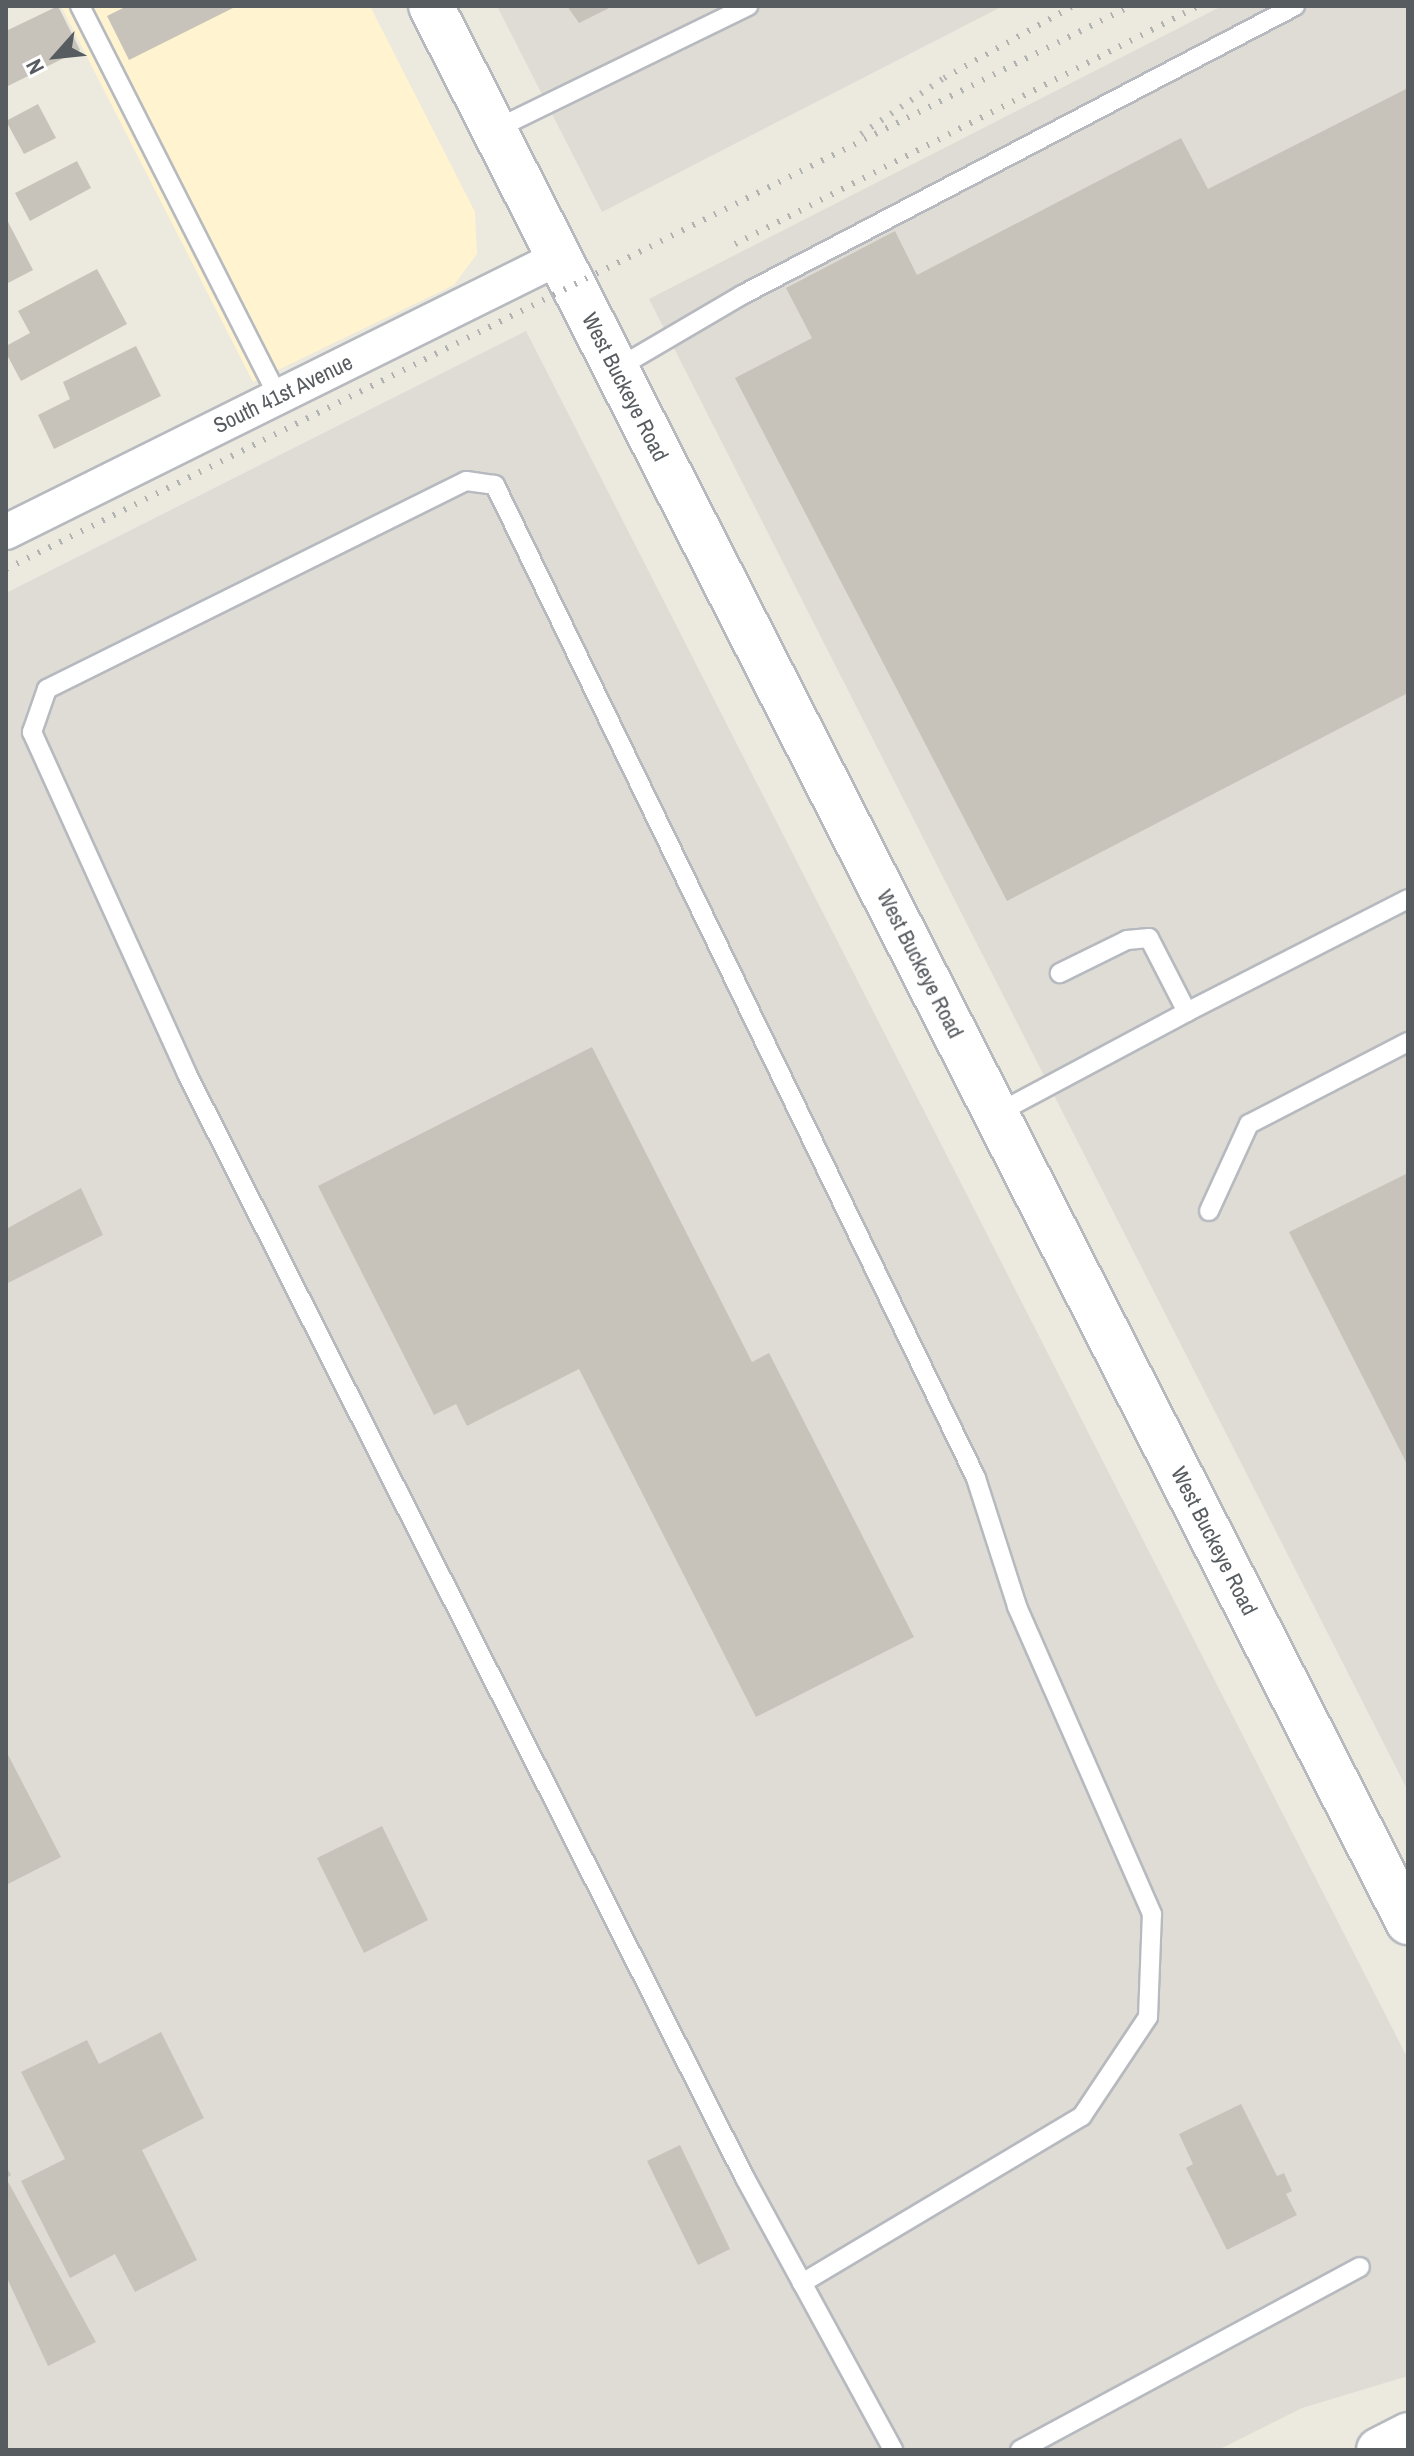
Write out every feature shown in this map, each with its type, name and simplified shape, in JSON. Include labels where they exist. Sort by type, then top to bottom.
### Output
[{"type":"main road","name":"West Buckeye Road","points":[[431,6],[1408,1922]]},
{"type":"main road","points":[[1379,2450],[1408,2435]]},
{"type":"street","name":"South 41st Avenue","points":[[6,532],[560,257]]},
{"type":"lane","points":[[80,6],[278,396]]},
{"type":"lane","points":[[494,130],[748,6]]},
{"type":"lane","points":[[616,369],[756,288],[1295,6]]},
{"type":"lane","points":[[802,2283],[1082,2116],[1148,2017],[1152,1914],[1017,1606],[976,1478],[495,485],[466,481],[47,689],[32,732],[187,1074],[802,2283],[893,2450]]},
{"type":"lane","points":[[996,1114],[1408,899]]},
{"type":"lane","points":[[1060,973],[1127,940],[1149,938],[1187,1012]]},
{"type":"lane","points":[[1209,1211],[1249,1124],[1408,1042]]},
{"type":"lane","points":[[1020,2450],[1360,2267]]},
{"type":"shaded area","points":[[61,6],[370,6],[475,212],[477,254],[454,285],[253,382]]},
{"type":"shaded area","points":[[497,6],[1003,6],[602,212]]},
{"type":"shaded area","points":[[1222,6],[1408,6],[1408,1791],[649,299]]},
{"type":"shaded area","points":[[526,331],[1408,2059],[1408,2376],[1302,2408],[1218,2450],[6,2450],[6,593]]},
{"type":"building","points":[[58,6],[80,50],[6,87],[6,31]]},
{"type":"building","points":[[127,6],[237,6],[129,60],[107,16]]},
{"type":"building","points":[[567,6],[613,6],[579,23]]},
{"type":"building","points":[[1408,88],[1408,693],[1007,901],[735,378],[812,338],[786,288],[895,231],[917,275],[1181,138],[1208,189]]},
{"type":"building","points":[[38,104],[56,138],[24,154],[6,121]]},
{"type":"building","points":[[77,161],[91,188],[30,221],[15,193]]},
{"type":"building","points":[[6,218],[33,270],[6,284]]},
{"type":"building","points":[[97,269],[127,324],[21,381],[6,353],[6,346],[30,333],[18,311]]},
{"type":"building","points":[[136,346],[161,396],[54,449],[38,415],[70,399],[63,382]]},
{"type":"building","points":[[592,1047],[752,1362],[769,1353],[914,1637],[756,1717],[579,1369],[467,1426],[456,1404],[434,1415],[318,1186]]},
{"type":"building","points":[[1408,1173],[1408,1466],[1289,1232]]},
{"type":"building","points":[[81,1188],[103,1235],[6,1284],[6,1229]]},
{"type":"building","points":[[6,1751],[61,1857],[6,1885]]},
{"type":"building","points":[[382,1826],[428,1920],[364,1953],[317,1858]]},
{"type":"building","points":[[161,2032],[204,2118],[142,2150],[197,2260],[135,2292],[115,2254],[70,2278],[21,2181],[65,2159],[21,2072],[87,2040],[99,2064]]},
{"type":"building","points":[[1241,2104],[1277,2176],[1284,2173],[1292,2191],[1286,2194],[1297,2215],[1227,2250],[1186,2168],[1193,2164],[1179,2134]]},
{"type":"building","points":[[680,2145],[730,2249],[698,2265],[647,2161]]},
{"type":"building","points":[[6,2178],[96,2342],[48,2366],[6,2276]]},
{"type":"railway","points":[[861,134],[944,78],[1073,6]]},
{"type":"railway","points":[[6,569],[1131,6]]},
{"type":"railway","points":[[735,244],[1198,6]]}]
